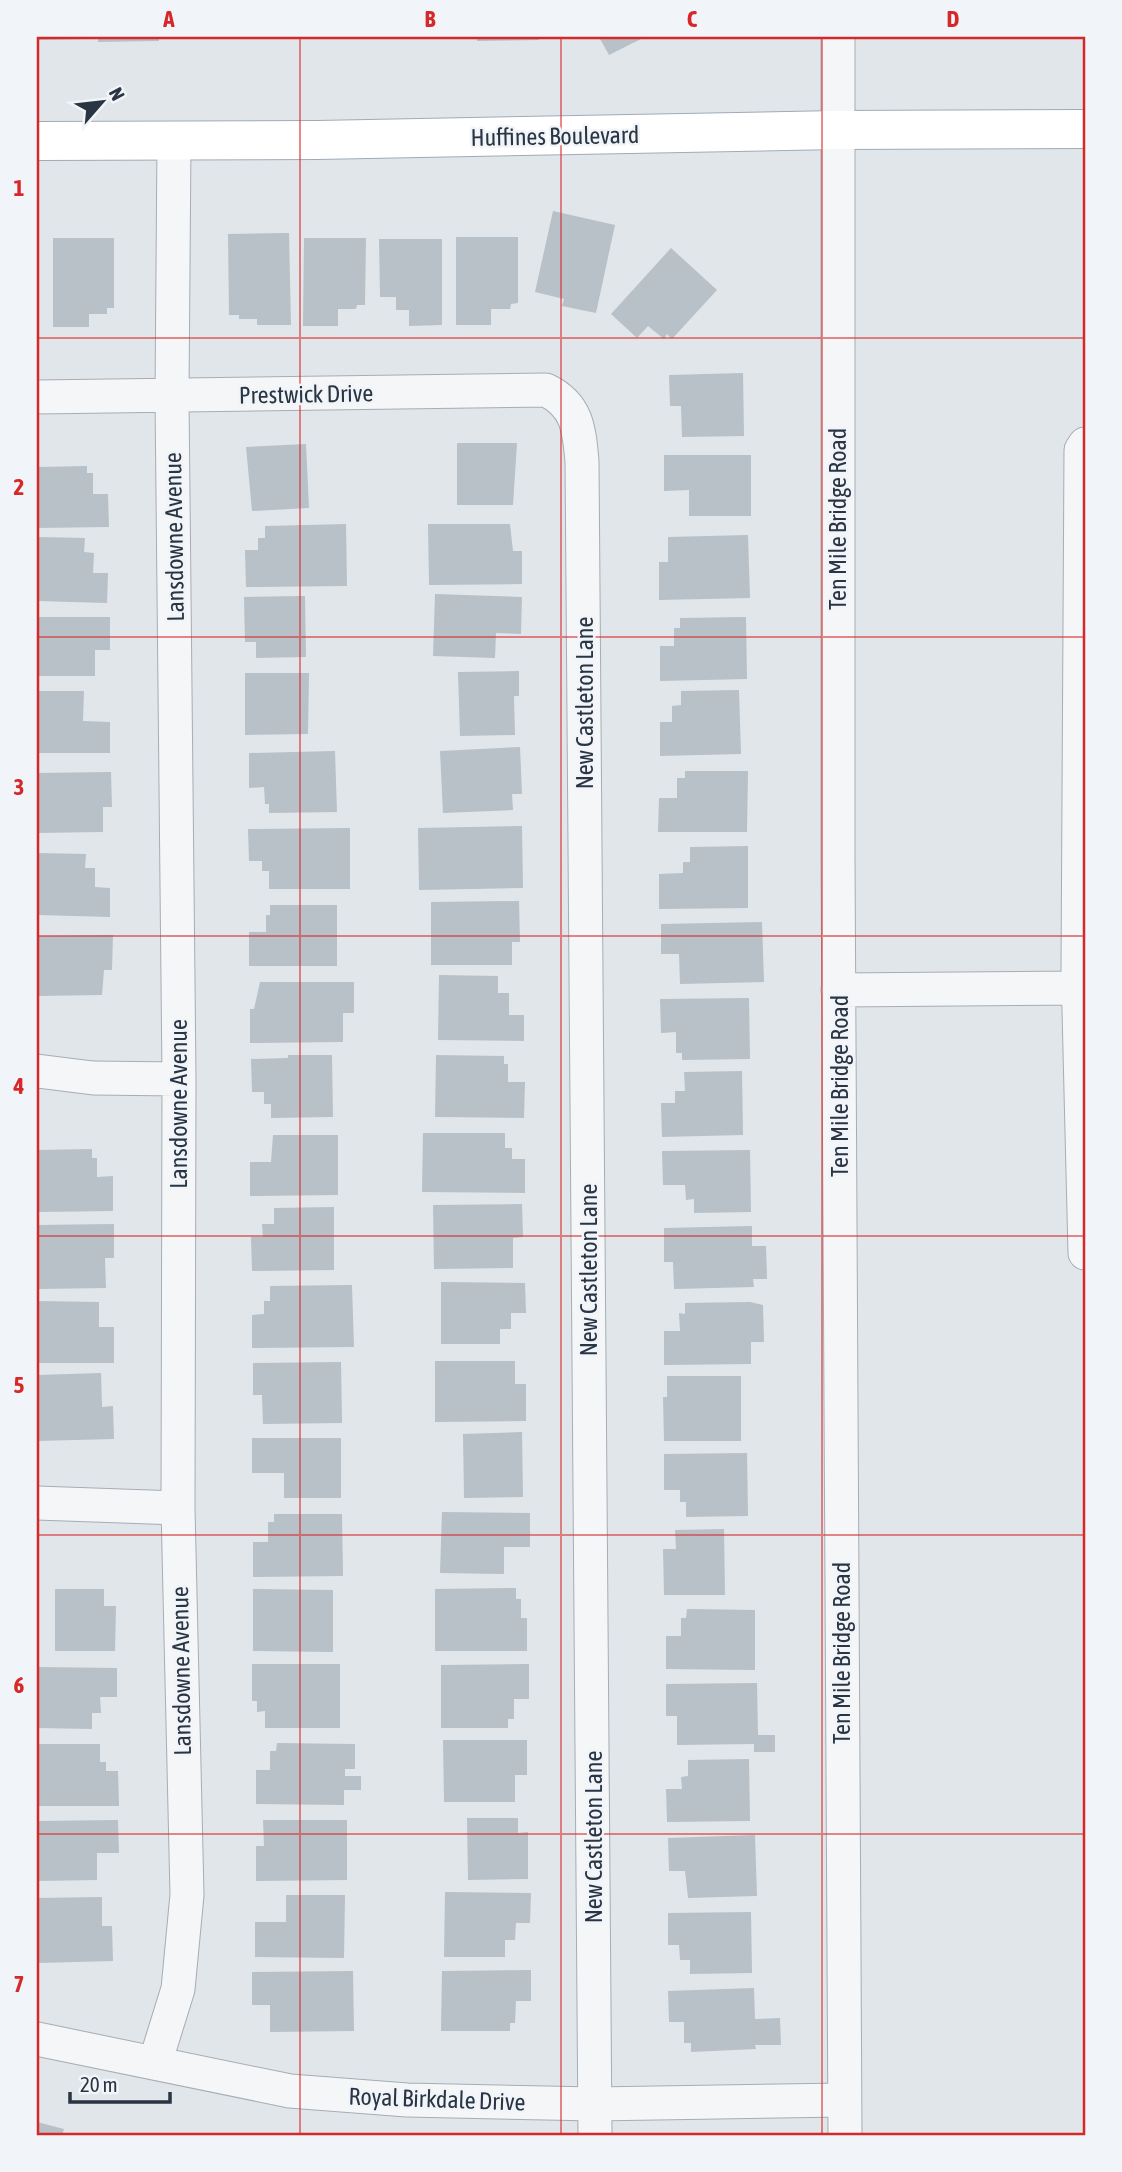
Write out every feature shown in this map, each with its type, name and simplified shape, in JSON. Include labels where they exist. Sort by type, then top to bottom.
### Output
[{"type":"main road","name":"Huffines Boulevard","points":[[37,141],[317,141],[1082,127]]},
{"type":"street","name":"Ten Mile Bridge Road","points":[[838,37],[838,990],[845,2135]]},
{"type":"street","name":"Lansdowne Avenue","points":[[155,2063],[178,1989],[187,1895],[178,1508],[179,1079],[172,397],[174,140]]},
{"type":"street","name":"Prestwick Drive","points":[[37,397],[546,390],[570,406]]},
{"type":"street","name":"New Castleton Lane","points":[[570,406],[577,419],[582,461],[595,2120]]},
{"type":"street","points":[[1085,444],[1081,450],[1080,988],[1085,1252]]},
{"type":"street","points":[[838,990],[1080,988]]},
{"type":"street","points":[[37,1071],[93,1078],[179,1079]]},
{"type":"street","points":[[37,1503],[178,1508]]},
{"type":"street","name":"Royal Birkdale Drive","points":[[37,2039],[290,2091],[407,2100],[595,2120],[843,2100]]},
{"type":"building","points":[[37,37],[84,37],[84,39],[37,40]]},
{"type":"building","points":[[98,37],[159,37],[159,41],[98,42]]},
{"type":"building","points":[[477,37],[539,37],[539,40],[477,41]]},
{"type":"building","points":[[599,37],[645,37],[609,55]]},
{"type":"building","points":[[553,211],[615,225],[596,313],[562,306],[564,299],[535,292]]},
{"type":"building","points":[[289,233],[291,325],[257,325],[257,319],[239,319],[239,315],[229,315],[228,234]]},
{"type":"building","points":[[456,237],[518,237],[518,303],[511,304],[510,309],[491,309],[491,325],[456,325]]},
{"type":"building","points":[[53,238],[114,238],[114,308],[107,308],[107,314],[89,314],[89,327],[53,327]]},
{"type":"building","points":[[304,238],[366,238],[365,305],[357,305],[356,309],[338,309],[338,326],[303,326]]},
{"type":"building","points":[[379,239],[442,239],[442,325],[409,326],[409,310],[396,310],[396,297],[380,297]]},
{"type":"building","points":[[671,248],[717,290],[672,339],[667,334],[664,339],[648,326],[637,338],[611,314]]},
{"type":"building","points":[[743,373],[744,436],[682,437],[681,406],[670,406],[669,375]]},
{"type":"building","points":[[457,443],[517,443],[513,505],[457,505]]},
{"type":"building","points":[[306,444],[309,508],[252,511],[246,447]]},
{"type":"building","points":[[664,455],[751,455],[751,516],[689,516],[689,490],[664,491]]},
{"type":"building","points":[[87,466],[87,473],[93,473],[93,494],[108,494],[109,527],[37,528],[37,467]]},
{"type":"building","points":[[346,524],[347,586],[246,587],[245,550],[258,550],[258,538],[265,538],[265,526]]},
{"type":"building","points":[[428,524],[510,524],[513,551],[522,551],[522,584],[429,585]]},
{"type":"building","points":[[748,535],[750,598],[659,600],[659,562],[668,562],[668,537]]},
{"type":"building","points":[[37,537],[85,538],[84,552],[94,553],[93,573],[108,573],[107,603],[37,601]]},
{"type":"building","points":[[435,594],[522,597],[521,634],[496,633],[495,658],[433,656]]},
{"type":"building","points":[[305,596],[306,657],[256,658],[256,642],[245,642],[244,597]]},
{"type":"building","points":[[37,617],[110,617],[110,650],[95,650],[95,676],[37,676]]},
{"type":"building","points":[[746,617],[747,679],[660,681],[660,646],[674,646],[674,628],[680,628],[680,618]]},
{"type":"building","points":[[519,671],[519,696],[514,696],[515,735],[460,736],[458,672]]},
{"type":"building","points":[[245,673],[309,673],[308,734],[245,735]]},
{"type":"building","points":[[739,690],[741,754],[660,756],[660,722],[672,722],[672,706],[681,705],[681,691]]},
{"type":"building","points":[[37,691],[84,691],[83,721],[110,722],[110,753],[37,753]]},
{"type":"building","points":[[520,747],[522,794],[512,794],[513,810],[443,813],[440,751]]},
{"type":"building","points":[[335,751],[337,812],[269,813],[269,804],[265,804],[264,787],[249,788],[249,753]]},
{"type":"building","points":[[685,771],[748,771],[747,832],[658,832],[659,798],[677,798],[677,778],[685,778]]},
{"type":"building","points":[[111,772],[112,807],[103,807],[103,832],[37,833],[37,773]]},
{"type":"building","points":[[522,826],[523,888],[419,890],[418,828]]},
{"type":"building","points":[[350,828],[350,889],[269,889],[269,871],[262,871],[262,861],[249,861],[248,829]]},
{"type":"building","points":[[748,846],[748,908],[659,909],[659,874],[683,873],[683,862],[690,862],[690,847]]},
{"type":"building","points":[[37,853],[86,854],[85,868],[95,868],[95,887],[110,888],[110,917],[37,915]]},
{"type":"building","points":[[519,901],[520,942],[512,942],[512,965],[431,965],[431,902]]},
{"type":"building","points":[[270,905],[337,905],[337,966],[249,966],[249,932],[266,932],[266,915],[270,915]]},
{"type":"building","points":[[762,922],[764,982],[680,984],[679,954],[661,954],[661,924]]},
{"type":"building","points":[[113,935],[112,970],[104,970],[102,995],[37,996],[37,936]]},
{"type":"building","points":[[439,975],[498,976],[498,993],[509,993],[509,1015],[524,1015],[524,1041],[438,1040]]},
{"type":"building","points":[[260,982],[354,982],[354,1013],[343,1013],[343,1042],[250,1043],[250,1009],[254,1009]]},
{"type":"building","points":[[749,998],[750,1059],[682,1060],[682,1053],[676,1053],[676,1032],[661,1033],[660,999]]},
{"type":"building","points":[[288,1055],[332,1055],[333,1117],[271,1118],[271,1104],[264,1104],[264,1092],[252,1092],[251,1059],[288,1058]]},
{"type":"building","points":[[436,1055],[504,1056],[504,1064],[508,1064],[508,1082],[525,1082],[524,1118],[435,1117]]},
{"type":"building","points":[[742,1071],[743,1135],[662,1137],[661,1103],[675,1103],[675,1091],[685,1091],[684,1072]]},
{"type":"building","points":[[423,1133],[505,1133],[505,1148],[512,1148],[512,1159],[525,1159],[525,1193],[422,1192]]},
{"type":"building","points":[[273,1135],[338,1135],[338,1195],[250,1196],[250,1162],[271,1162]]},
{"type":"building","points":[[92,1149],[92,1158],[97,1158],[97,1177],[113,1176],[113,1211],[37,1212],[37,1150]]},
{"type":"building","points":[[750,1150],[751,1212],[694,1213],[694,1199],[686,1200],[685,1185],[663,1185],[662,1151]]},
{"type":"building","points":[[522,1204],[523,1237],[513,1238],[513,1268],[434,1269],[433,1205]]},
{"type":"building","points":[[334,1207],[334,1270],[252,1271],[251,1237],[263,1237],[262,1224],[274,1224],[274,1208]]},
{"type":"building","points":[[114,1224],[114,1258],[105,1258],[106,1288],[37,1289],[37,1225]]},
{"type":"building","points":[[752,1226],[752,1246],[766,1246],[767,1279],[753,1279],[754,1287],[674,1289],[673,1262],[664,1262],[664,1228]]},
{"type":"building","points":[[441,1282],[525,1283],[526,1313],[511,1313],[511,1329],[500,1329],[500,1344],[441,1344]]},
{"type":"building","points":[[352,1285],[354,1347],[252,1348],[252,1315],[264,1314],[264,1301],[270,1301],[270,1286]]},
{"type":"building","points":[[37,1301],[99,1302],[99,1327],[114,1327],[114,1363],[37,1363]]},
{"type":"building","points":[[750,1302],[763,1305],[764,1342],[751,1342],[751,1364],[664,1365],[664,1331],[680,1331],[679,1313],[685,1314],[685,1303]]},
{"type":"building","points":[[435,1361],[515,1361],[515,1384],[526,1384],[526,1421],[435,1422]]},
{"type":"building","points":[[341,1362],[342,1423],[263,1424],[262,1395],[253,1395],[253,1363]]},
{"type":"building","points":[[101,1373],[102,1407],[113,1406],[114,1439],[37,1441],[37,1375]]},
{"type":"building","points":[[667,1376],[741,1376],[741,1441],[664,1441],[663,1397],[667,1397]]},
{"type":"building","points":[[522,1432],[523,1497],[464,1498],[463,1434]]},
{"type":"building","points":[[252,1438],[341,1438],[341,1498],[284,1498],[284,1473],[252,1473]]},
{"type":"building","points":[[747,1453],[748,1516],[686,1517],[686,1502],[680,1502],[680,1490],[664,1490],[664,1454]]},
{"type":"building","points":[[442,1512],[530,1513],[530,1547],[504,1547],[504,1574],[440,1573]]},
{"type":"building","points":[[274,1514],[342,1514],[343,1576],[253,1577],[253,1542],[268,1542],[268,1522],[274,1522]]},
{"type":"building","points":[[724,1529],[725,1595],[664,1595],[663,1549],[676,1549],[675,1530]]},
{"type":"building","points":[[516,1588],[516,1599],[521,1599],[521,1618],[527,1618],[527,1651],[435,1651],[435,1589]]},
{"type":"building","points":[[55,1589],[104,1589],[104,1606],[116,1606],[115,1651],[55,1651]]},
{"type":"building","points":[[253,1589],[333,1590],[333,1652],[253,1651]]},
{"type":"building","points":[[687,1609],[755,1610],[755,1670],[666,1669],[666,1636],[681,1636],[681,1618],[686,1618]]},
{"type":"building","points":[[252,1664],[340,1664],[340,1728],[265,1728],[265,1711],[257,1712],[257,1701],[252,1701]]},
{"type":"building","points":[[529,1664],[529,1699],[514,1699],[514,1719],[508,1719],[508,1728],[441,1728],[441,1665]]},
{"type":"building","points":[[37,1667],[117,1668],[117,1697],[100,1697],[101,1713],[92,1713],[92,1729],[37,1728]]},
{"type":"building","points":[[757,1683],[758,1735],[775,1735],[775,1752],[754,1752],[754,1744],[677,1745],[677,1716],[666,1716],[666,1684]]},
{"type":"building","points":[[443,1740],[527,1740],[527,1775],[515,1775],[515,1802],[444,1802]]},
{"type":"building","points":[[277,1743],[355,1744],[355,1769],[345,1769],[345,1776],[361,1776],[361,1790],[344,1790],[344,1805],[256,1804],[256,1770],[270,1770],[270,1751],[276,1751]]},
{"type":"building","points":[[37,1744],[100,1744],[100,1762],[106,1762],[106,1771],[118,1771],[119,1806],[37,1806]]},
{"type":"building","points":[[749,1759],[750,1821],[667,1822],[666,1789],[682,1789],[681,1777],[688,1776],[688,1760]]},
{"type":"building","points":[[467,1818],[518,1818],[518,1833],[528,1832],[528,1879],[468,1880]]},
{"type":"building","points":[[118,1820],[119,1853],[97,1853],[97,1880],[37,1881],[37,1821]]},
{"type":"building","points":[[263,1820],[347,1820],[347,1880],[256,1881],[256,1846],[264,1846]]},
{"type":"building","points":[[755,1835],[757,1896],[688,1898],[685,1871],[669,1871],[668,1838]]},
{"type":"building","points":[[445,1892],[531,1893],[530,1923],[516,1923],[515,1940],[505,1940],[505,1957],[444,1957]]},
{"type":"building","points":[[286,1895],[345,1895],[344,1958],[255,1957],[255,1922],[286,1922]]},
{"type":"building","points":[[102,1897],[102,1926],[112,1926],[113,1961],[37,1963],[37,1898]]},
{"type":"building","points":[[751,1912],[752,1973],[690,1974],[690,1960],[680,1960],[679,1945],[668,1945],[668,1913]]},
{"type":"building","points":[[531,1970],[531,2001],[516,2001],[515,2023],[510,2023],[510,2031],[441,2031],[442,1971]]},
{"type":"building","points":[[353,1971],[354,2031],[270,2032],[270,2005],[252,2005],[252,1972]]},
{"type":"building","points":[[754,1988],[755,2019],[780,2018],[781,2045],[691,2052],[691,2043],[684,2043],[684,2022],[669,2022],[668,1991]]},
{"type":"building","points":[[37,2122],[64,2129],[62,2135],[37,2135]]}]
